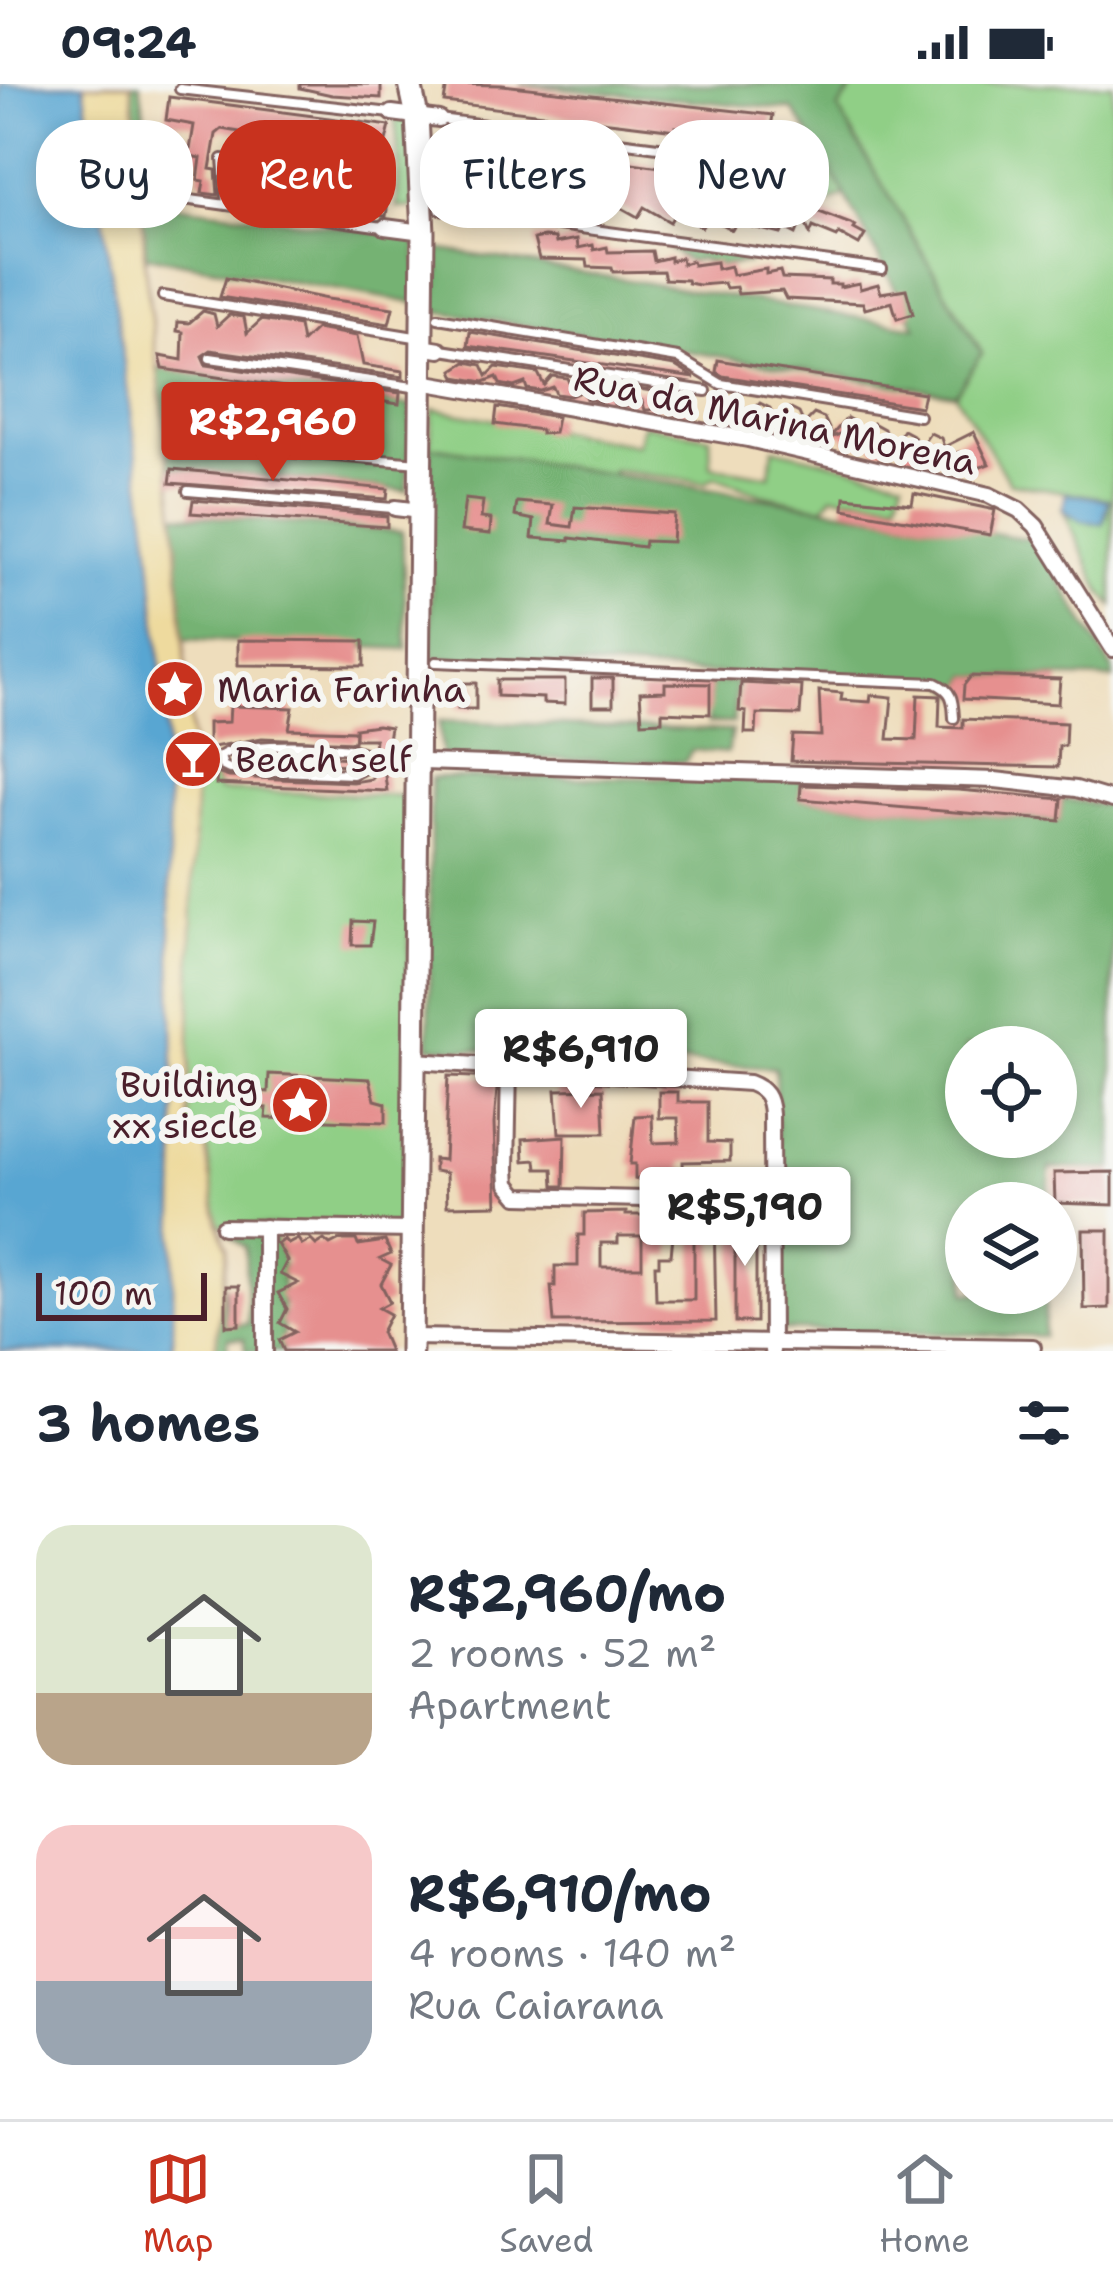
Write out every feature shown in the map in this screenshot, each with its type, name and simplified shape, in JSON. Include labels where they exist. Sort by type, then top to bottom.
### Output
[{"type":"main road","points":[[410,84],[428,118]]},
{"type":"main road","points":[[411,1344],[418,762],[428,661],[420,511],[422,386],[429,334],[424,228]]},
{"type":"street","points":[[392,113],[428,118]]},
{"type":"street","points":[[393,228],[423,232]]},
{"type":"street","name":"Rua da Marina Morena","points":[[422,386],[748,439],[989,495],[1019,510],[1036,526],[1113,649]]},
{"type":"street","points":[[395,508],[420,511]]},
{"type":"street","points":[[386,760],[995,780],[1076,789],[1113,800]]},
{"type":"street","points":[[416,1061],[749,1083],[766,1094],[771,1114],[771,1346]]},
{"type":"street","points":[[509,1067],[508,1184],[518,1196],[770,1202]]},
{"type":"street","points":[[223,1227],[413,1230]]},
{"type":"street","points":[[265,1228],[265,1351]]},
{"type":"street","points":[[411,1344],[1033,1347]]},
{"type":"lane","points":[[180,89],[392,113]]},
{"type":"lane","points":[[428,118],[654,147]]},
{"type":"lane","points":[[579,228],[882,269]]},
{"type":"lane","points":[[163,296],[429,334],[678,358],[722,384],[919,416]]},
{"type":"lane","points":[[429,334],[706,392]]},
{"type":"lane","points":[[210,358],[422,386]]},
{"type":"lane","points":[[214,446],[421,463]]},
{"type":"lane","points":[[188,491],[395,508]]},
{"type":"lane","points":[[428,661],[935,683],[947,688],[953,698],[954,718]]},
{"type":"lane","points":[[259,746],[354,750],[386,760],[352,774],[229,770],[220,757],[227,750],[259,746]]},
{"type":"green space","points":[[100,84],[140,84],[145,120],[104,120]]},
{"type":"green space","points":[[520,84],[856,84],[838,109],[982,354],[955,394],[435,311],[438,249],[916,327],[829,166],[829,120],[800,120],[793,110]]},
{"type":"green space","points":[[856,84],[1113,84],[1113,606],[1102,593],[1063,510],[1082,521],[1107,516],[1109,499],[1010,483],[955,394],[982,353],[838,109]]},
{"type":"green space","points":[[415,119],[414,207],[397,208],[395,120]]},
{"type":"green space","points":[[829,166],[845,195],[829,203]]},
{"type":"green space","points":[[193,208],[217,211],[217,228],[348,228],[416,237],[419,304],[146,256],[144,228],[193,228]]},
{"type":"green space","points":[[668,243],[752,255],[748,263],[689,262],[669,249]]},
{"type":"green space","points":[[157,368],[412,406],[407,491],[169,466]]},
{"type":"green space","points":[[433,409],[637,445],[643,424],[710,437],[711,466],[770,476],[773,448],[904,479],[898,501],[833,495],[823,508],[761,494],[715,477],[705,483],[613,470],[611,475],[430,446]]},
{"type":"green space","points":[[430,446],[1036,540],[1113,671],[1113,679],[969,676],[960,695],[943,679],[737,675],[432,658]]},
{"type":"green space","points":[[175,514],[402,532],[407,649],[183,639]]},
{"type":"green space","points":[[737,681],[733,723],[708,723],[710,684]]},
{"type":"green space","points":[[439,721],[732,731],[727,753],[692,750],[685,762],[442,757]]},
{"type":"green space","points":[[207,759],[219,791],[412,796],[404,1230],[218,1225],[205,1138],[188,1133],[193,762]]},
{"type":"green space","points":[[802,777],[801,799],[1059,821],[1062,799],[1113,807],[1113,1169],[1050,1168],[1049,1182],[945,1182],[945,1314],[1045,1314],[1044,1336],[782,1330],[775,1068],[429,1047],[431,778]]},
{"type":"green space","points":[[272,1230],[282,1256],[283,1351],[245,1351],[244,1339],[228,1338],[227,1351],[215,1351],[220,1282],[226,1325],[248,1324],[245,1247],[227,1233]]},
{"type":"sand","name":"Maria Farinha","points":[[84,84],[131,84],[136,120],[89,120]]},
{"type":"sand","name":"Maria Farinha","points":[[105,228],[143,228],[174,504],[195,790],[188,1132],[204,1138],[218,1224],[227,1248],[215,1351],[172,1351],[176,1154],[166,730],[150,546]]},
{"type":"water","points":[[0,84],[84,84],[89,120],[36,120],[36,228],[105,228],[150,546],[166,730],[176,1154],[172,1351],[0,1351]]},
{"type":"water","points":[[1066,493],[1109,500],[1103,524],[1082,521],[1063,510]]},
{"type":"building","points":[[300,84],[381,84],[381,98],[332,95],[300,88]]},
{"type":"building","points":[[447,84],[502,85],[773,115],[772,120],[654,120],[654,127],[630,124],[630,120],[444,102]]},
{"type":"building","points":[[169,97],[344,120],[217,120],[210,169],[216,170],[217,195],[202,193],[204,181],[198,180],[201,158],[193,157],[193,120],[166,120]]},
{"type":"building","points":[[630,163],[654,166],[654,213],[644,207],[638,217],[630,212]]},
{"type":"building","points":[[829,216],[856,226],[865,235],[859,245],[815,228],[829,228]]},
{"type":"building","points":[[555,238],[556,243],[577,239],[578,248],[593,245],[594,250],[607,247],[608,252],[652,251],[654,261],[670,257],[670,261],[681,258],[682,264],[716,262],[717,269],[730,266],[732,275],[766,269],[766,274],[780,271],[782,278],[830,280],[840,287],[878,284],[881,293],[906,289],[913,314],[897,319],[892,302],[865,309],[863,303],[786,299],[782,291],[738,294],[736,287],[726,288],[724,283],[699,285],[665,279],[663,271],[613,272],[612,268],[588,267],[587,260],[539,259],[534,239]]},
{"type":"building","points":[[226,278],[393,308],[389,324],[220,297]]},
{"type":"building","points":[[203,311],[214,314],[217,326],[229,315],[244,317],[247,333],[261,320],[299,326],[302,342],[316,329],[357,336],[363,365],[403,371],[403,377],[211,350],[202,356],[206,365],[400,393],[399,404],[163,369],[160,356],[182,360],[183,332],[177,331],[178,322],[189,323]]},
{"type":"building","points":[[470,332],[675,366],[695,378],[468,346]]},
{"type":"building","points":[[718,360],[924,393],[921,407],[809,390],[723,376],[716,372]]},
{"type":"building","points":[[466,362],[482,365],[487,376],[496,367],[538,373],[544,385],[552,376],[567,378],[573,392],[584,380],[682,396],[689,415],[672,414],[668,404],[645,410],[642,401],[627,406],[614,404],[612,398],[586,399],[583,391],[570,396],[556,394],[553,387],[541,391],[527,389],[525,383],[500,384],[497,377],[484,382],[456,377],[453,370]]},
{"type":"building","points":[[732,399],[742,404],[748,416],[760,403],[770,408],[776,422],[789,408],[799,413],[804,424],[814,414],[824,418],[832,435],[847,418],[856,423],[863,438],[873,423],[884,429],[890,447],[876,452],[870,440],[849,448],[843,433],[816,443],[811,430],[791,437],[786,423],[765,431],[757,420],[733,425],[726,406]]},
{"type":"building","points":[[497,407],[557,417],[554,433],[495,424]]},
{"type":"building","points":[[903,430],[914,436],[918,451],[930,433],[941,438],[944,447],[974,432],[989,464],[968,472],[959,452],[925,464],[922,459],[930,455],[928,451],[906,459],[896,441]]},
{"type":"building","points":[[172,469],[388,489],[387,499],[170,483]]},
{"type":"building","points":[[914,493],[995,510],[990,535],[844,509],[845,497],[912,504]]},
{"type":"building","points":[[465,499],[483,501],[481,518],[491,519],[490,534],[461,531]]},
{"type":"building","points":[[193,500],[387,516],[387,527],[191,513]]},
{"type":"building","points":[[517,502],[553,505],[550,524],[572,527],[575,507],[674,514],[672,542],[645,541],[644,547],[532,538],[534,520],[515,516]]},
{"type":"building","points":[[238,640],[364,641],[364,666],[238,665]]},
{"type":"building","points":[[971,676],[1060,679],[1058,704],[963,699],[964,685]]},
{"type":"building","points":[[592,678],[613,678],[613,706],[592,706]]},
{"type":"building","points":[[497,680],[565,680],[565,704],[497,696]]},
{"type":"building","points":[[458,683],[476,683],[476,709],[458,709]]},
{"type":"building","points":[[665,683],[710,684],[710,714],[662,712],[662,721],[642,722],[640,692],[665,691]]},
{"type":"building","points":[[741,683],[802,686],[800,715],[757,714],[756,733],[745,733],[746,712],[739,711]]},
{"type":"building","points":[[819,691],[842,693],[841,700],[870,702],[871,695],[892,697],[888,739],[916,740],[918,695],[940,696],[939,727],[963,728],[963,719],[1066,723],[1065,746],[1059,746],[1058,767],[791,761],[793,735],[821,736]]},
{"type":"building","points":[[230,706],[293,708],[289,729],[355,731],[354,742],[262,738],[208,748],[208,723],[229,722]]},
{"type":"building","points":[[390,727],[386,752],[374,748],[375,739],[355,739],[355,728]]},
{"type":"building","points":[[283,754],[352,758],[353,765],[237,761]]},
{"type":"building","points":[[384,768],[387,791],[216,784],[217,773],[353,782],[372,779],[372,773]]},
{"type":"building","points":[[801,785],[1062,799],[1060,821],[800,799]]},
{"type":"building","points":[[353,921],[373,922],[370,945],[352,945]]},
{"type":"building","points":[[269,1074],[370,1079],[375,1100],[386,1103],[386,1122],[266,1118],[267,1108],[254,1107],[255,1091],[268,1092]]},
{"type":"building","points":[[448,1076],[498,1078],[494,1124],[497,1205],[447,1206],[446,1173],[434,1171],[434,1159],[444,1160]]},
{"type":"building","points":[[603,1089],[605,1133],[559,1133],[556,1090]]},
{"type":"building","points":[[659,1092],[678,1092],[678,1102],[708,1102],[708,1142],[730,1143],[730,1161],[683,1162],[683,1183],[635,1179],[635,1164],[630,1164],[635,1116],[652,1115],[653,1143],[679,1142],[678,1118],[659,1118]]},
{"type":"building","points":[[565,1136],[564,1186],[554,1186],[553,1169],[537,1169],[536,1160],[524,1161],[523,1139]]},
{"type":"building","points":[[1113,1172],[1113,1205],[1077,1204],[1077,1182],[1054,1182],[1054,1173]]},
{"type":"building","points":[[584,1213],[714,1215],[716,1321],[554,1322],[551,1286],[555,1286],[555,1266],[578,1266]],"holes":[[[694,1234],[694,1300],[656,1300],[659,1256],[671,1256],[673,1235]],[[618,1236],[642,1236],[642,1267],[601,1267],[601,1243],[618,1243]]]},
{"type":"building","points":[[735,1216],[756,1216],[756,1322],[735,1322]]},
{"type":"building","points":[[1083,1230],[1109,1230],[1109,1308],[1084,1309]]},
{"type":"building","points":[[284,1239],[288,1244],[298,1239],[302,1245],[311,1240],[316,1245],[324,1240],[330,1245],[340,1240],[356,1240],[358,1245],[385,1241],[391,1254],[380,1259],[391,1265],[381,1284],[390,1302],[379,1308],[390,1314],[381,1332],[389,1351],[284,1351],[279,1340],[295,1332],[280,1323],[287,1309],[278,1293],[298,1283],[280,1274],[287,1261],[277,1244]]},
{"type":"building","points":[[226,1286],[239,1286],[239,1325],[226,1326]]},
{"type":"place","name":"Maria Farinha","points":[[175,689]]},
{"type":"place","name":"Beach self","points":[[193,759]]},
{"type":"place","name":"Building xx siecle","points":[[300,1105]]}]
